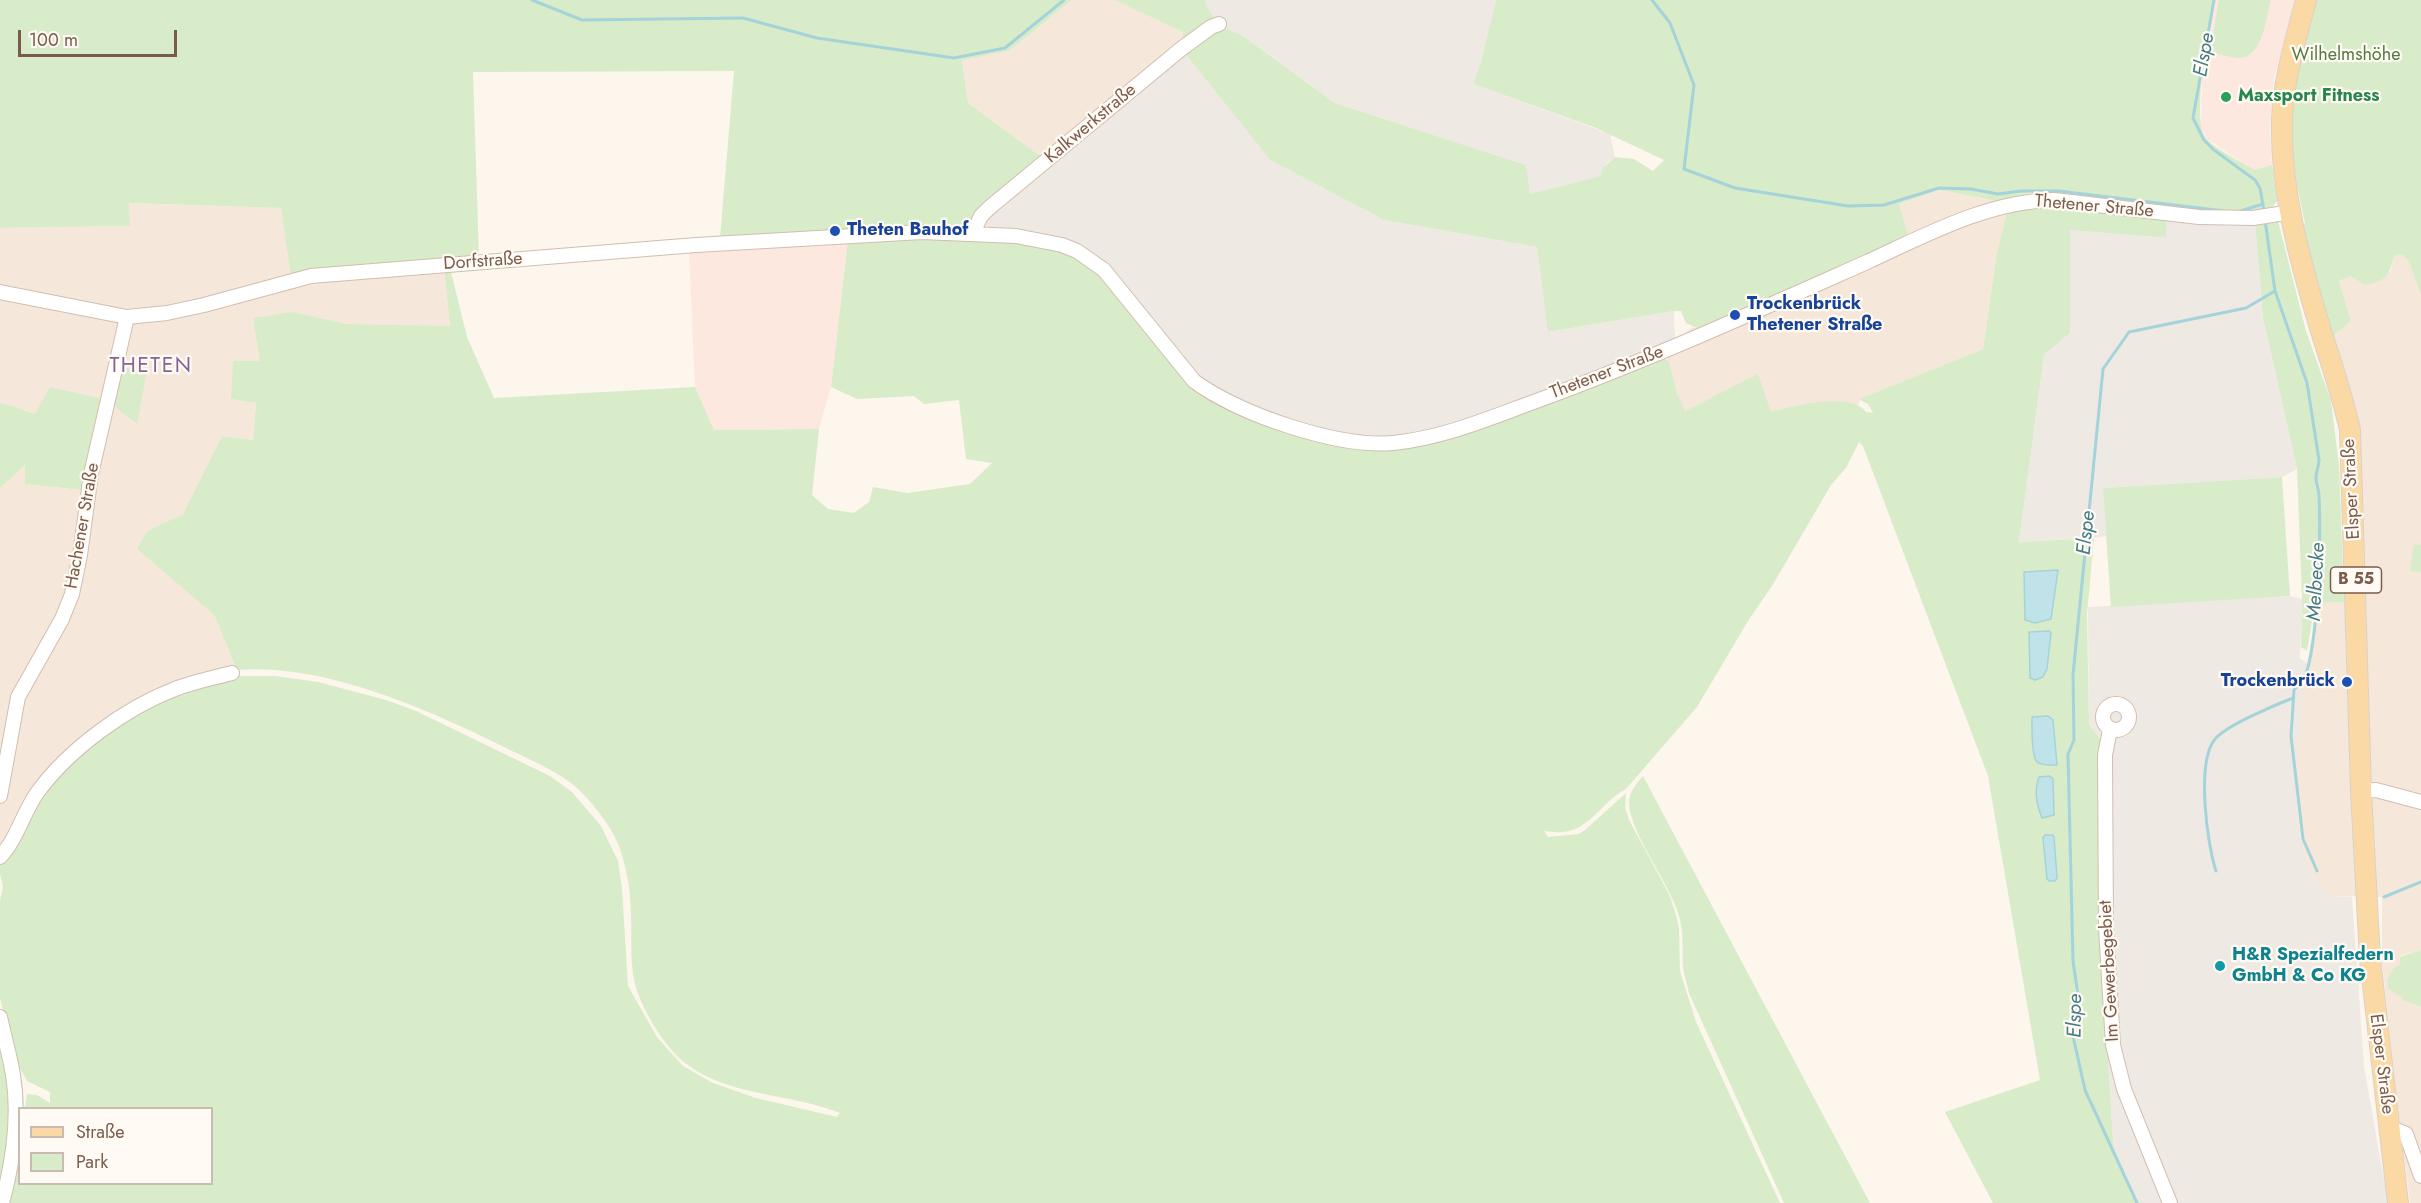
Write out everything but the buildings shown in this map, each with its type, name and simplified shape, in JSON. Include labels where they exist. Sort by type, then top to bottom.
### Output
[{"type":"main road","name":"Elsper Straße","points":[[2306,0],[2288,75],[2282,118],[2283,213],[2337,376],[2350,430],[2361,791],[2374,1001],[2398,1203]]},
{"type":"street","name":"Kalkwerkstraße","points":[[973,233],[981,216],[989,208],[1181,49],[1211,27],[1219,24]]},
{"type":"street","name":"Thetener Straße","points":[[973,233],[1016,236],[1062,245],[1087,257],[1104,270],[1120,287],[1194,381],[1225,401],[1280,422],[1337,439],[1364,443],[1393,443],[1437,435],[1612,373],[1910,243],[2009,204],[2030,200],[2054,200],[2199,217],[2253,218],[2283,213]]},
{"type":"street","name":"Dorfstraße","points":[[0,292],[127,317],[204,306],[311,276],[696,245],[922,232],[973,233]]},
{"type":"street","name":"Hachener Straße","points":[[0,796],[18,697],[62,619],[72,594],[80,555],[90,474],[127,317]]},
{"type":"street","points":[[0,857],[37,794],[73,752],[108,724],[171,690],[232,673]]},
{"type":"street","name":"Im Gewerbegebiet","points":[[2110,730],[2105,755],[2106,905],[2113,1045],[2124,1089],[2170,1203]]},
{"type":"street","points":[[2361,791],[2376,790],[2421,802]]},
{"type":"street","points":[[0,1017],[13,1077],[16,1125],[10,1170],[2,1203]]},
{"type":"street","points":[[2389,1127],[2406,1134],[2421,1176]]},
{"type":"shaded area","points":[[1072,0],[1114,0],[1183,32],[1183,51],[1049,163],[968,103],[962,59],[1009,51]]},
{"type":"shaded area","points":[[1205,0],[1496,0],[1473,84],[1610,134],[1615,157],[1608,162],[1600,176],[1530,194],[1526,165],[1335,103],[1240,34],[1222,28],[1210,14]]},
{"type":"shaded area","points":[[2213,0],[2296,0],[2274,77],[2270,129],[2272,165],[2255,171],[2207,139],[2201,129],[2202,74]]},
{"type":"shaded area","points":[[1183,51],[1270,160],[1384,220],[1537,247],[1549,332],[1674,311],[1675,342],[1454,425],[1406,437],[1375,439],[1330,434],[1228,397],[1192,371],[1129,289],[1107,267],[983,224],[987,216]]},
{"type":"shaded area","points":[[1939,190],[1998,201],[2007,211],[1996,257],[1983,349],[1861,398],[1858,406],[1851,403],[1771,413],[1758,375],[1685,411],[1681,405],[1667,359],[1666,346],[1675,342],[1692,327],[1699,329],[1909,239],[1899,204]]},
{"type":"shaded area","points":[[128,203],[281,208],[444,270],[450,326],[260,362],[232,399],[256,403],[253,440],[222,436],[183,514],[147,531],[137,549],[214,615],[237,670],[0,853],[0,488],[25,464],[25,484],[90,491],[111,401],[35,414],[0,402],[0,228],[130,226]]},
{"type":"shaded area","points":[[2166,219],[2229,226],[2255,222],[2263,319],[2297,469],[2282,477],[2104,488],[2106,536],[2019,542],[2044,355],[2070,333],[2070,230],[2165,238]]},
{"type":"shaded area","points":[[848,240],[831,387],[819,429],[714,430],[695,387],[689,253]]},
{"type":"shaded area","points":[[2402,254],[2409,262],[2421,295],[2421,950],[2400,956],[2402,1000],[2421,1007],[2421,1203],[2410,1203],[2399,1118],[2382,962],[2382,897],[2330,896],[2312,876],[2299,832],[2295,771],[2303,686],[2318,603],[2362,600],[2333,336],[2351,321],[2339,281],[2351,276],[2390,272],[2395,255]]},
{"type":"shaded area","points":[[2290,596],[2302,599],[2300,658],[2307,663],[2295,771],[2299,832],[2312,876],[2330,896],[2352,897],[2364,1066],[2388,1203],[2140,1203],[2114,1157],[2100,925],[2100,740],[2089,726],[2088,607]]},
{"type":"green space","points":[[0,0],[1072,0],[1009,51],[962,60],[968,103],[1044,159],[963,228],[895,226],[760,238],[720,238],[734,71],[473,72],[479,258],[291,275],[281,208],[129,203],[130,226],[0,228]]},
{"type":"green space","points":[[1114,0],[1205,0],[1214,18],[1222,26],[1240,34],[1335,103],[1526,165],[1530,194],[1600,176],[1603,168],[1615,157],[1634,159],[1653,171],[1664,160],[1596,128],[1473,84],[1496,0],[2213,0],[2201,92],[2201,126],[2209,141],[2255,170],[2272,165],[2277,201],[2271,209],[2216,212],[2160,208],[2048,193],[2030,193],[1998,201],[1939,190],[1899,204],[1909,239],[1699,329],[1686,323],[1681,311],[1674,311],[1548,332],[1537,247],[1384,220],[1270,160],[1183,51],[1183,32]]},
{"type":"green space","points":[[2219,0],[2271,0],[2258,45],[2246,56],[2238,58],[2210,52]]},
{"type":"green space","name":"Wilhelmshöhe","points":[[2315,0],[2421,0],[2421,295],[2409,262],[2402,254],[2395,255],[2388,273],[2378,282],[2365,285],[2351,276],[2339,281],[2351,321],[2333,336],[2302,225],[2305,224],[2291,157],[2290,103]]},
{"type":"green space","points":[[2040,205],[2166,219],[2166,238],[2070,230],[2070,333],[2044,355],[2019,542],[2094,538],[2087,614],[2089,725],[2100,739],[2100,925],[2114,1157],[2140,1203],[1993,1203],[1945,1112],[2040,1080],[1988,776],[1863,446],[1859,442],[1846,468],[1831,485],[1697,707],[1626,789],[1610,800],[1589,820],[1573,830],[1544,831],[1548,837],[1579,834],[1626,793],[1625,807],[1629,820],[1670,896],[1676,915],[1679,927],[1680,971],[1696,1022],[1780,1203],[7,1203],[17,1173],[18,1160],[18,1185],[213,1185],[213,1107],[25,1107],[27,1094],[37,1095],[50,1103],[50,1092],[27,1081],[16,1061],[0,998],[0,901],[3,886],[0,860],[39,794],[109,726],[173,693],[235,676],[275,676],[318,682],[386,700],[416,711],[550,776],[572,792],[601,826],[618,861],[622,888],[628,986],[657,1037],[683,1066],[713,1083],[756,1098],[837,1117],[840,1113],[712,1079],[693,1068],[669,1047],[656,1029],[636,988],[632,956],[631,907],[627,873],[620,849],[600,814],[569,781],[445,719],[376,692],[306,674],[271,670],[237,670],[214,615],[137,549],[147,531],[183,514],[222,436],[253,440],[256,403],[231,399],[233,361],[260,361],[253,318],[293,312],[346,324],[450,326],[444,270],[450,268],[467,337],[494,398],[695,387],[714,430],[819,429],[812,495],[828,509],[854,513],[869,502],[873,487],[907,493],[970,484],[992,463],[966,459],[959,400],[924,404],[914,396],[857,399],[831,387],[848,240],[997,238],[1072,253],[1090,264],[1112,286],[1179,372],[1203,396],[1236,412],[1335,445],[1375,450],[1414,445],[1663,357],[1669,362],[1677,393],[1685,411],[1758,374],[1771,412],[1806,404],[1835,401],[1848,402],[1859,406],[1866,412],[1873,413],[1868,404],[1860,400],[1861,398],[1983,349],[1996,257],[2007,211]],"holes":[[[2048,716],[2034,756],[2032,717]]]},
{"type":"green space","points":[[2278,221],[2306,331],[2331,401],[2339,465],[2344,602],[2315,603],[2307,651],[2301,647],[2302,599],[2297,469],[2263,318],[2255,222]]},
{"type":"green space","points":[[121,367],[147,371],[137,424],[113,402]]},
{"type":"green space","points":[[50,387],[103,399],[81,490],[25,484],[25,465],[0,488],[0,402],[35,414]]},
{"type":"green space","points":[[2282,477],[2290,596],[2111,607],[2103,488]]},
{"type":"green space","points":[[2414,544],[2421,545],[2421,572],[2410,571]]},
{"type":"green space","points":[[1643,776],[1870,1203],[1784,1203],[1689,993],[1683,966],[1681,922],[1668,889],[1643,844],[1631,815],[1630,795]]},
{"type":"green space","points":[[2421,950],[2421,1007],[2402,1000],[2402,997],[2388,989],[2387,979],[2394,968],[2400,965],[2400,957]]},
{"type":"green space","points":[[0,1038],[8,1095],[9,1134],[0,1191]]},
{"type":"water","points":[[2058,570],[2051,619],[2035,623],[2025,620],[2024,572]]},
{"type":"water","points":[[2049,631],[2051,633],[2047,669],[2043,677],[2035,680],[2030,678],[2029,632]]},
{"type":"water","points":[[2048,716],[2053,720],[2057,765],[2039,763],[2034,754],[2032,717]]},
{"type":"water","points":[[2050,776],[2053,779],[2054,815],[2042,818],[2037,798],[2037,782],[2039,777]]},
{"type":"water","points":[[2045,835],[2054,837],[2057,878],[2055,881],[2047,879],[2043,838]]},
{"type":"waterway","points":[[532,0],[582,20],[743,18],[817,38],[954,58],[1005,48],[1064,0]]},
{"type":"waterway","points":[[1652,0],[1670,23],[1694,85],[1684,169],[1735,188],[1848,206],[1884,205],[1939,188],[1971,189],[1998,194],[2021,191],[2059,191],[2224,211]]},
{"type":"waterway","name":"Elspe","points":[[2214,0],[2193,118],[2204,140],[2255,180],[2260,188],[2264,211]]},
{"type":"waterway","points":[[2237,212],[2263,204]]},
{"type":"waterway","name":"Elspe","points":[[2137,1203],[2085,1090],[2073,1036],[2079,1002],[2073,961],[2068,754],[2074,740],[2073,675],[2103,369],[2129,332],[2246,308],[2275,291],[2265,220]]},
{"type":"waterway","name":"Melbecke","points":[[2275,291],[2307,383],[2319,460],[2316,478],[2319,494],[2320,536],[2315,623],[2307,670],[2301,684],[2294,690],[2291,736],[2303,839],[2317,871]]},
{"type":"waterway","points":[[2216,871],[2209,842],[2205,804],[2206,766],[2209,750],[2215,739],[2230,728],[2293,698]]},
{"type":"waterway","name":"Melbecke","points":[[2384,897],[2421,882]]},
{"type":"place","name":"Maxsport Fitness","points":[[2226,97]]},
{"type":"place","name":"Theten Bauhof","points":[[835,231]]},
{"type":"place","name":"Trockenbrück Thetener Straße","points":[[1735,315]]},
{"type":"place","name":"Trockenbrück","points":[[2347,682]]},
{"type":"place","name":"H&R Spezialfedern GmbH & Co KG","points":[[2220,966]]},
{"type":"district","name":"THETEN","points":[[151,367]]}]
